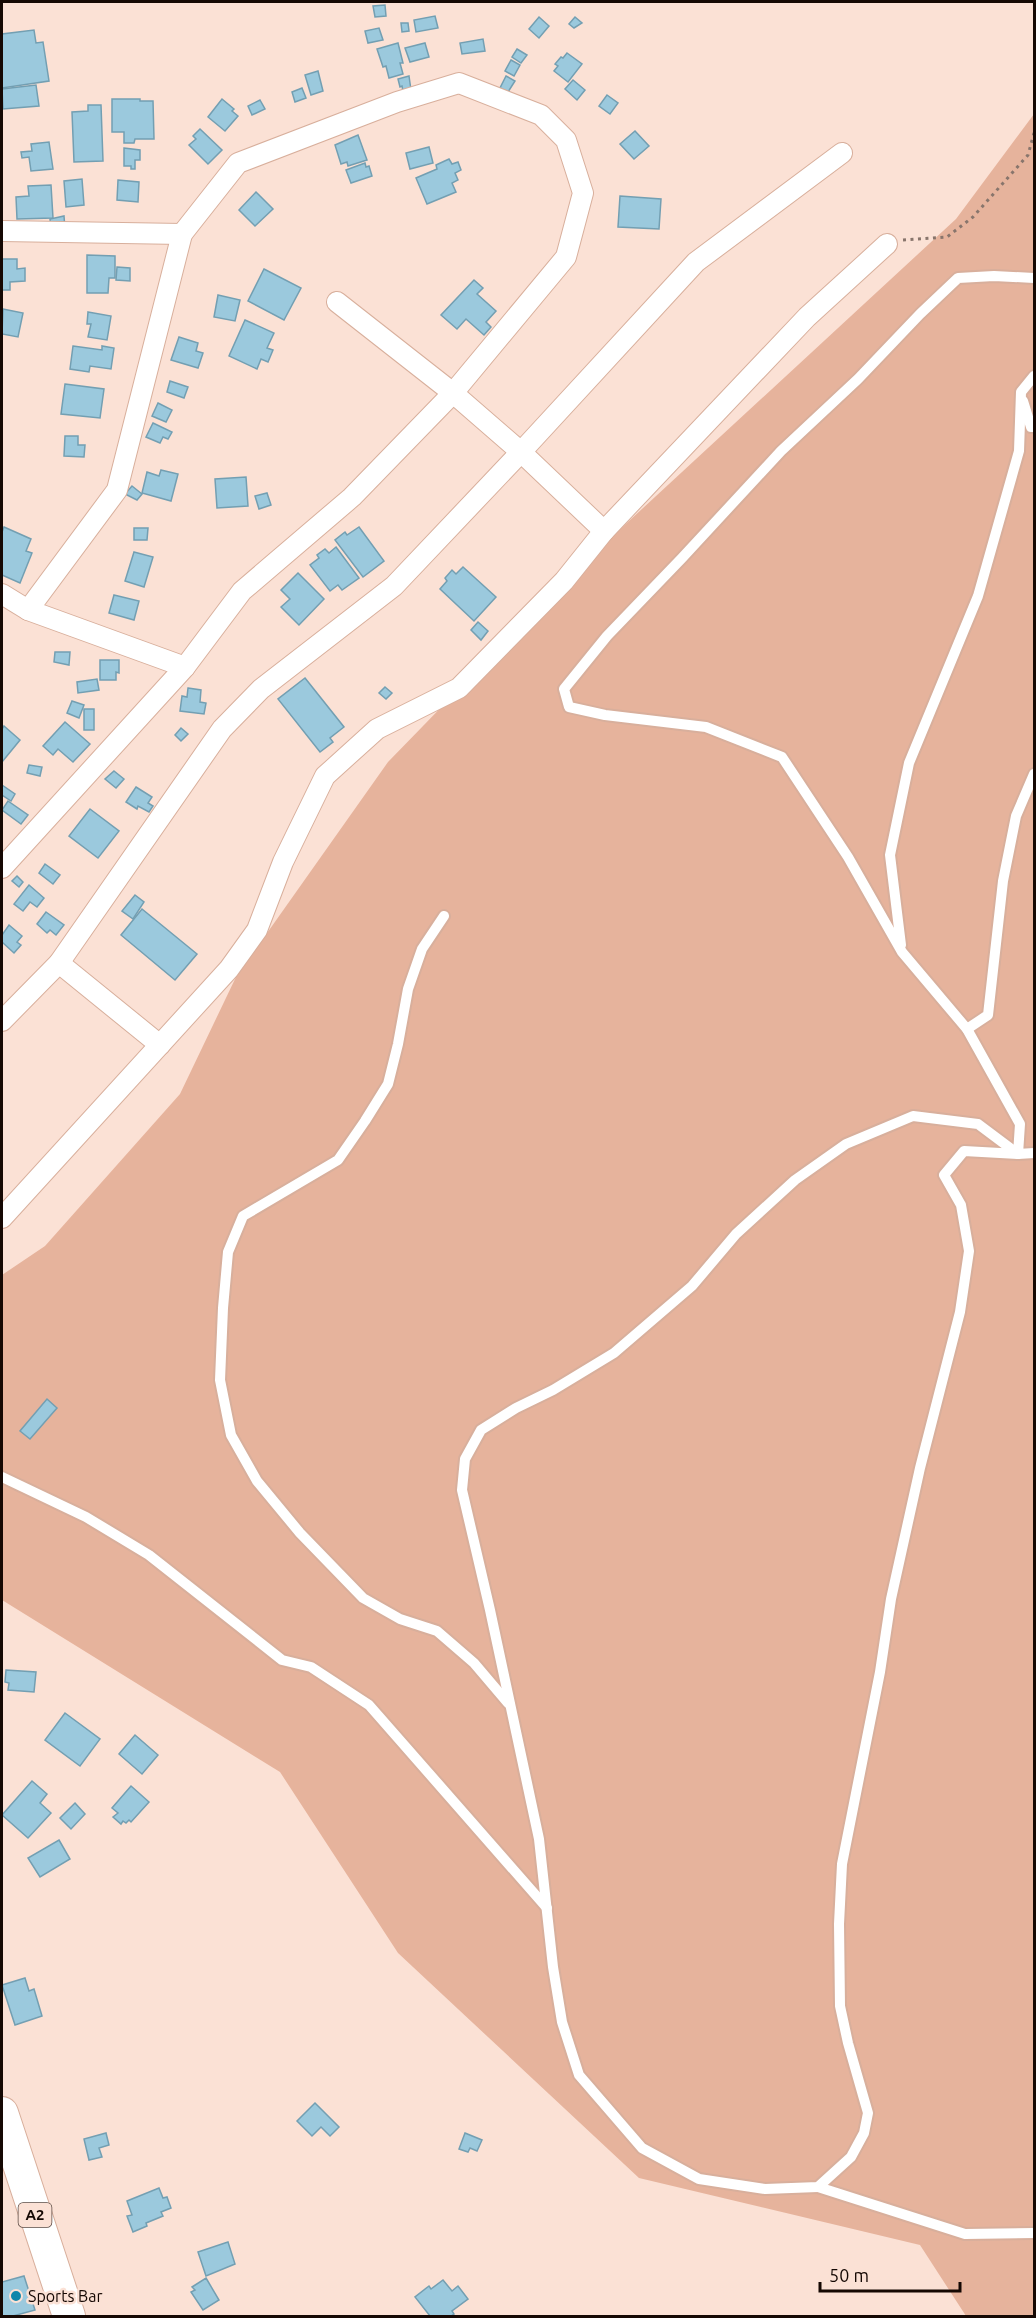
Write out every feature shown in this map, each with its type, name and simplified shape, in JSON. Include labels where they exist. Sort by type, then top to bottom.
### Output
[{"type":"main road","name":"A2","points":[[2,2113],[69,2316]]},
{"type":"street","points":[[2,868],[185,667],[242,591],[352,497],[453,393],[566,257],[583,193],[566,140],[541,115],[459,83],[397,102],[238,163],[182,234],[117,490],[28,610]]},
{"type":"street","points":[[2,1021],[59,963],[222,729],[261,689],[394,586],[696,262],[842,153]]},
{"type":"street","points":[[2,231],[182,234]]},
{"type":"street","points":[[2,1218],[230,969],[257,930],[283,862],[326,776],[377,729],[459,688],[564,581],[604,531],[807,317],[887,244]]},
{"type":"street","points":[[337,302],[453,393],[521,452],[604,531]]},
{"type":"street","points":[[2,594],[28,610],[185,667]]},
{"type":"street","points":[[59,963],[160,1045]]},
{"type":"lane","points":[[1018,1154],[1020,1124],[967,1029],[902,952],[848,857],[782,757],[706,727],[605,715],[569,707],[564,689],[608,636],[781,451],[858,379],[958,278],[994,276],[1035,278]]},
{"type":"lane","points":[[902,952],[890,855],[909,763],[978,596],[1019,451],[1021,392],[1035,376]]},
{"type":"lane","points":[[1021,392],[1031,427],[1035,427]]},
{"type":"lane","points":[[967,1029],[988,1014],[1004,881],[1016,816],[1035,774]]},
{"type":"lane","points":[[444,916],[422,949],[408,989],[388,1084],[365,1121],[338,1160],[243,1216],[228,1252],[220,1380],[231,1435],[257,1481],[300,1533],[363,1598],[400,1619],[437,1631],[474,1663],[510,1705]]},
{"type":"lane","points":[[1018,1154],[978,1124],[913,1116],[846,1144],[795,1180],[736,1234],[692,1286],[614,1353],[481,1430],[465,1458],[462,1490],[539,1839],[562,2022],[579,2075],[642,2148],[699,2179],[765,2189],[818,2187],[965,2234],[1035,2233]]},
{"type":"lane","points":[[818,2187],[851,2157],[864,2133],[868,2113],[840,2006],[838,1945],[842,1864],[891,1599],[931,1423],[960,1312],[969,1251],[961,1205],[944,1175],[964,1150],[1035,1153]]},
{"type":"lane","points":[[2,1477],[86,1517],[149,1555],[282,1660],[311,1667],[369,1706],[547,1908]]},
{"type":"path","points":[[887,244],[908,238],[947,237],[955,232],[974,217],[1028,155],[1035,133]]},
{"type":"shaded area","points":[[1034,114],[1034,2316],[966,2316],[920,2245],[639,2178],[398,1953],[280,1772],[2,1600],[2,1275],[45,1246],[180,1094],[236,977],[388,762],[564,581],[956,219]]},
{"type":"building","points":[[385,5],[386,16],[375,17],[373,6]]},
{"type":"building","points":[[435,16],[438,28],[416,32],[414,20]]},
{"type":"building","points":[[539,17],[549,26],[539,38],[529,29]]},
{"type":"building","points":[[575,17],[582,23],[574,28],[569,24]]},
{"type":"building","points":[[401,23],[408,23],[409,31],[402,32]]},
{"type":"building","points":[[379,28],[383,40],[368,43],[365,31]]},
{"type":"building","points":[[34,30],[36,43],[43,42],[49,81],[2,88],[2,34]]},
{"type":"building","points":[[483,39],[485,51],[462,54],[460,43]]},
{"type":"building","points":[[398,43],[403,74],[389,78],[386,66],[383,67],[377,49]]},
{"type":"building","points":[[425,43],[429,57],[410,62],[405,48]]},
{"type":"building","points":[[517,49],[527,55],[521,63],[512,57]]},
{"type":"building","points":[[567,53],[582,64],[568,82],[554,71],[558,66],[555,64]]},
{"type":"building","points":[[511,60],[520,65],[514,76],[505,71]]},
{"type":"building","points":[[318,71],[323,91],[311,95],[305,75]]},
{"type":"building","points":[[409,76],[411,90],[403,91],[398,79]]},
{"type":"building","points":[[506,76],[515,81],[508,92],[500,88]]},
{"type":"building","points":[[573,80],[585,90],[577,100],[565,89]]},
{"type":"building","points":[[36,85],[39,106],[3,109],[2,89]]},
{"type":"building","points":[[302,88],[306,98],[295,102],[292,92]]},
{"type":"building","points":[[607,95],[618,103],[610,114],[599,106]]},
{"type":"building","points":[[112,99],[153,101],[154,139],[135,139],[134,143],[124,143],[124,132],[112,132]]},
{"type":"building","points":[[222,99],[234,109],[232,111],[238,116],[225,131],[208,117]]},
{"type":"building","points":[[260,100],[265,109],[252,115],[248,106]]},
{"type":"building","points":[[88,105],[101,105],[103,161],[74,162],[72,112],[88,111]]},
{"type":"building","points":[[200,129],[222,150],[208,164],[189,145],[196,139],[193,136]]},
{"type":"building","points":[[635,131],[649,146],[634,159],[620,144]]},
{"type":"building","points":[[358,135],[367,160],[348,166],[347,162],[341,164],[335,145]]},
{"type":"building","points":[[49,142],[53,169],[31,171],[29,157],[22,158],[21,152],[32,151],[31,144]]},
{"type":"building","points":[[429,147],[433,163],[410,169],[406,153]]},
{"type":"building","points":[[124,148],[140,150],[140,160],[135,160],[135,169],[131,169],[131,166],[124,166]]},
{"type":"building","points":[[449,159],[452,164],[458,162],[461,170],[455,173],[458,180],[452,183],[456,192],[427,204],[416,178],[437,169],[436,165]]},
{"type":"building","points":[[365,163],[366,167],[369,166],[372,176],[351,183],[346,170]]},
{"type":"building","points":[[82,179],[84,205],[66,207],[64,181]]},
{"type":"building","points":[[118,180],[139,182],[138,202],[117,200]]},
{"type":"building","points":[[51,185],[53,218],[17,219],[16,197],[29,196],[28,186]]},
{"type":"building","points":[[256,192],[273,209],[255,226],[239,210]]},
{"type":"building","points":[[620,196],[661,199],[659,229],[618,227]]},
{"type":"building","points":[[64,216],[65,229],[51,230],[50,219]]},
{"type":"building","points":[[87,255],[115,256],[115,278],[109,278],[108,293],[87,293]]},
{"type":"building","points":[[2,259],[17,259],[17,269],[25,268],[25,281],[10,282],[10,290],[2,290]]},
{"type":"building","points":[[117,267],[130,268],[130,281],[116,280]]},
{"type":"building","points":[[264,269],[301,288],[284,320],[248,301]]},
{"type":"building","points":[[474,280],[483,288],[477,294],[496,311],[486,322],[491,327],[484,335],[466,319],[457,329],[441,315]]},
{"type":"building","points":[[218,295],[240,300],[235,321],[214,317]]},
{"type":"building","points":[[3,309],[23,313],[18,337],[2,334]]},
{"type":"building","points":[[88,312],[111,316],[107,340],[88,337],[91,324],[87,324]]},
{"type":"building","points":[[245,320],[274,333],[267,348],[273,350],[268,362],[261,359],[257,369],[229,356]]},
{"type":"building","points":[[179,337],[198,343],[196,351],[203,353],[198,368],[171,360]]},
{"type":"building","points":[[73,346],[102,350],[102,346],[114,348],[111,369],[90,366],[89,372],[70,369]]},
{"type":"building","points":[[170,381],[188,387],[184,398],[167,392]]},
{"type":"building","points":[[65,384],[104,389],[100,418],[61,414]]},
{"type":"building","points":[[158,403],[172,410],[166,422],[152,416]]},
{"type":"building","points":[[153,423],[172,432],[168,439],[163,437],[160,443],[146,437]]},
{"type":"building","points":[[65,436],[78,436],[78,445],[85,445],[84,457],[64,456]]},
{"type":"building","points":[[161,470],[178,474],[171,501],[142,493],[147,472],[159,476]]},
{"type":"building","points":[[246,477],[248,506],[217,508],[215,479]]},
{"type":"building","points":[[132,486],[142,494],[137,500],[125,494]]},
{"type":"building","points":[[267,493],[271,505],[259,509],[255,496]]},
{"type":"building","points":[[4,527],[31,539],[26,551],[32,553],[20,583],[2,575]]},
{"type":"building","points":[[359,527],[384,561],[363,577],[335,540],[345,532],[347,535]]},
{"type":"building","points":[[134,528],[148,528],[147,540],[134,540]]},
{"type":"building","points":[[336,547],[359,578],[342,590],[338,585],[330,591],[310,565],[325,549],[329,553]]},
{"type":"building","points":[[134,552],[153,557],[144,587],[125,581]]},
{"type":"building","points":[[463,567],[496,597],[474,621],[440,589],[452,570],[456,574]]},
{"type":"building","points":[[298,573],[324,599],[299,625],[281,607],[290,599],[281,590]]},
{"type":"building","points":[[114,595],[139,601],[134,620],[109,613]]},
{"type":"building","points":[[478,622],[488,631],[481,640],[471,630]]},
{"type":"building","points":[[55,652],[70,652],[69,665],[54,662]]},
{"type":"building","points":[[100,660],[119,660],[119,673],[116,672],[116,680],[100,680]]},
{"type":"building","points":[[305,678],[344,727],[330,738],[333,742],[320,752],[278,699]]},
{"type":"building","points":[[97,679],[99,690],[78,693],[77,682]]},
{"type":"building","points":[[385,687],[392,693],[386,699],[379,693]]},
{"type":"building","points":[[188,688],[201,690],[200,702],[206,703],[204,714],[180,711],[182,696],[187,697]]},
{"type":"building","points":[[72,701],[84,705],[79,718],[67,713]]},
{"type":"building","points":[[84,709],[94,709],[94,730],[84,730]]},
{"type":"building","points":[[65,722],[90,744],[73,762],[58,749],[53,755],[43,746]]},
{"type":"building","points":[[4,726],[20,740],[2,762],[2,729]]},
{"type":"building","points":[[181,728],[188,734],[181,741],[175,735]]},
{"type":"building","points":[[29,765],[42,767],[40,776],[27,773]]},
{"type":"building","points":[[114,771],[124,779],[116,788],[105,779]]},
{"type":"building","points":[[2,785],[15,794],[11,801],[2,795]]},
{"type":"building","points":[[136,787],[152,797],[148,803],[153,806],[149,812],[138,806],[137,809],[126,802]]},
{"type":"building","points":[[8,801],[28,815],[21,824],[2,810]]},
{"type":"building","points":[[90,809],[119,831],[98,858],[69,836]]},
{"type":"building","points":[[45,864],[60,875],[53,884],[39,873]]},
{"type":"building","points":[[17,876],[23,882],[19,887],[12,881]]},
{"type":"building","points":[[29,885],[44,898],[37,907],[30,902],[23,911],[14,904]]},
{"type":"building","points":[[135,895],[144,902],[133,919],[122,911]]},
{"type":"building","points":[[142,909],[197,954],[175,980],[121,935]]},
{"type":"building","points":[[46,912],[64,925],[56,935],[50,930],[47,933],[37,924]]},
{"type":"building","points":[[9,925],[22,936],[17,942],[21,945],[14,953],[2,942],[2,935]]},
{"type":"building","points":[[47,1399],[57,1408],[30,1439],[20,1431]]},
{"type":"building","points":[[6,1670],[36,1672],[34,1692],[8,1690],[9,1683],[5,1682]]},
{"type":"building","points":[[65,1713],[100,1739],[80,1766],[45,1740]]},
{"type":"building","points":[[135,1735],[158,1755],[142,1774],[119,1754]]},
{"type":"building","points":[[32,1781],[47,1794],[40,1803],[51,1813],[28,1838],[2,1815]]},
{"type":"building","points":[[131,1786],[149,1802],[131,1822],[123,1821],[121,1824],[113,1817],[118,1813],[112,1808]]},
{"type":"building","points":[[75,1803],[85,1814],[71,1829],[60,1818]]},
{"type":"building","points":[[59,1840],[70,1859],[40,1877],[28,1858]]},
{"type":"building","points":[[25,1978],[29,1991],[34,1989],[42,2016],[15,2025],[2,1985]]},
{"type":"building","points":[[315,2103],[339,2127],[330,2136],[321,2127],[312,2136],[297,2121]]},
{"type":"building","points":[[106,2133],[109,2145],[99,2148],[102,2157],[89,2160],[84,2139]]},
{"type":"building","points":[[465,2133],[482,2140],[477,2151],[470,2148],[468,2152],[459,2149]]},
{"type":"building","points":[[159,2188],[163,2198],[167,2197],[171,2208],[161,2212],[163,2216],[146,2223],[147,2226],[133,2232],[127,2216],[132,2215],[127,2201]]},
{"type":"building","points":[[228,2242],[235,2264],[206,2276],[198,2252]]},
{"type":"building","name":"Sports Bar","points":[[24,2276],[35,2310],[13,2316],[2,2316],[2,2282]]},
{"type":"building","points":[[206,2278],[219,2300],[203,2310],[191,2292],[195,2290],[192,2287]]},
{"type":"building","points":[[443,2280],[452,2291],[458,2286],[468,2299],[452,2311],[454,2314],[451,2316],[430,2316],[415,2297],[429,2286],[431,2289]]},
{"type":"place","name":"Sports Bar","points":[[16,2296]]}]
